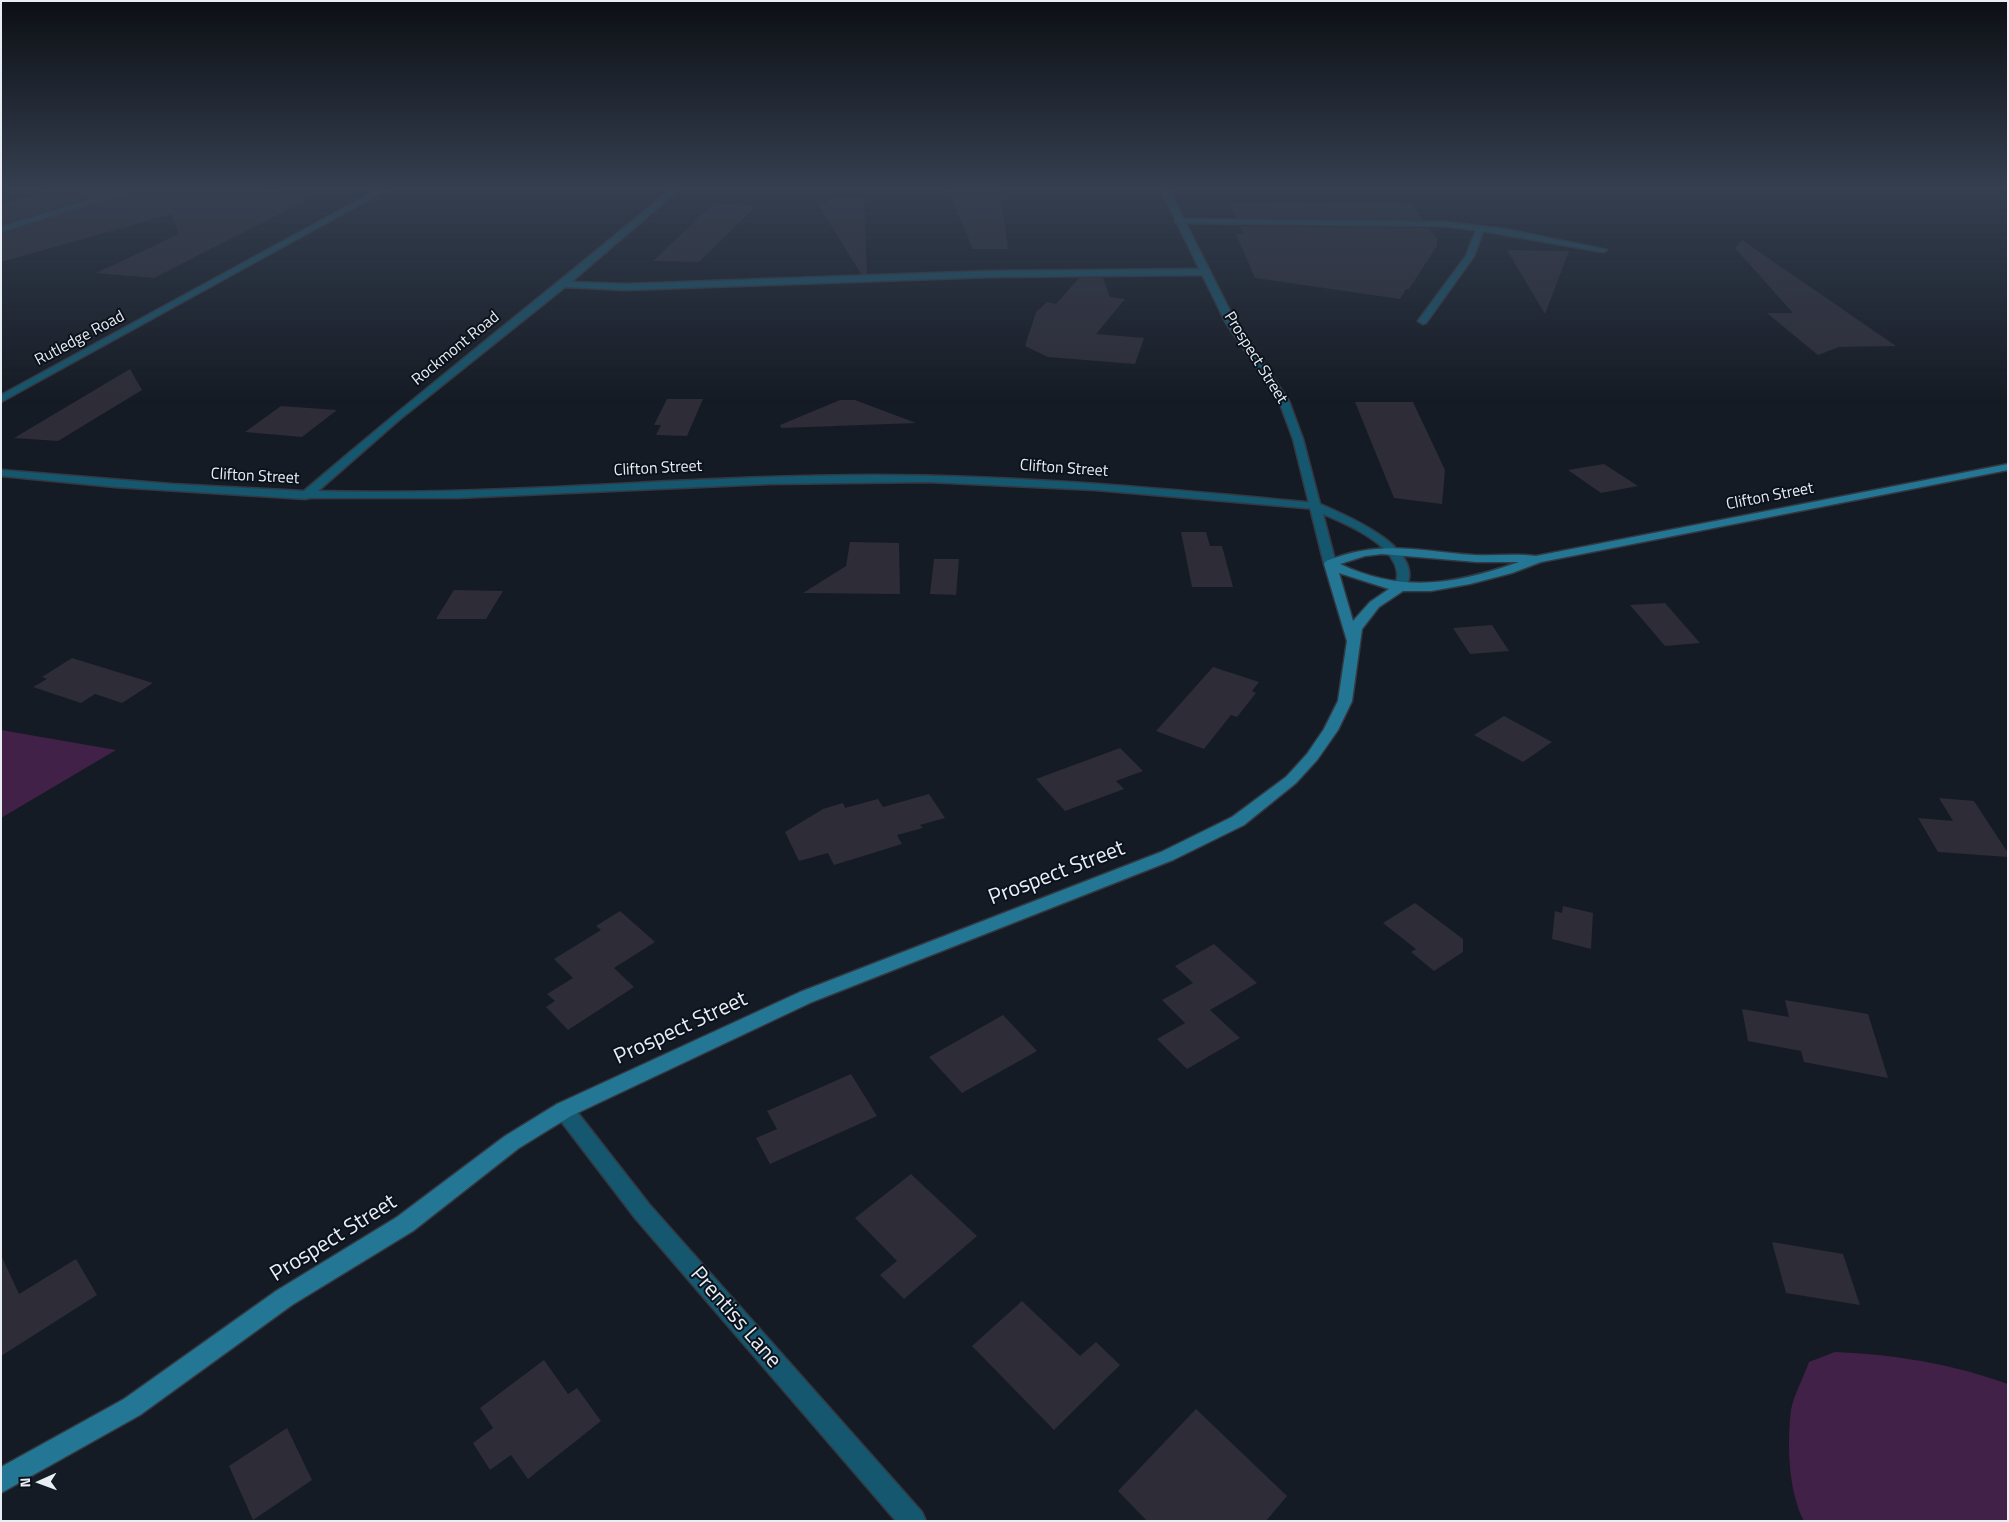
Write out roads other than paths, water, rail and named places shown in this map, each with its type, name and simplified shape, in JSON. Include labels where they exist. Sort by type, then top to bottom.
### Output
[{"type":"main road","name":"Clifton Street","points":[[1330,564],[1356,553],[1391,549],[1471,558],[1538,559],[2008,466]]},
{"type":"main road","name":"Clifton Street","points":[[1330,564],[1364,579],[1401,587],[1442,584],[1495,574],[1517,569],[1538,559]]},
{"type":"main road","name":"Prospect Street","points":[[1330,564],[1354,642]]},
{"type":"main road","name":"Prospect Street","points":[[1,1482],[132,1407],[284,1298],[405,1224],[512,1142],[564,1110],[806,997],[1166,856],[1238,821],[1266,801],[1290,780],[1312,757],[1331,730],[1345,701],[1355,629],[1360,619],[1369,609],[1401,587]]},
{"type":"street","name":"Rutledge Road","points":[[1,399],[253,261]]},
{"type":"street","name":"Rockmont Road","points":[[304,496],[470,357],[590,261]]},
{"type":"street","name":"Prospect Street","points":[[1199,261],[1236,331],[1284,401],[1298,439],[1330,564]]},
{"type":"street","points":[[1423,321],[1466,261]]},
{"type":"street","points":[[563,284],[634,287],[934,275],[1204,272]]},
{"type":"street","name":"Clifton Street","points":[[1,473],[141,487],[304,496],[458,495],[731,482],[875,478],[1027,483],[1316,506]]},
{"type":"street","points":[[1316,506],[1364,531],[1391,549],[1400,559],[1404,568],[1405,579],[1401,587]]},
{"type":"street","name":"Prentiss Lane","points":[[564,1110],[642,1211],[913,1521]]}]
